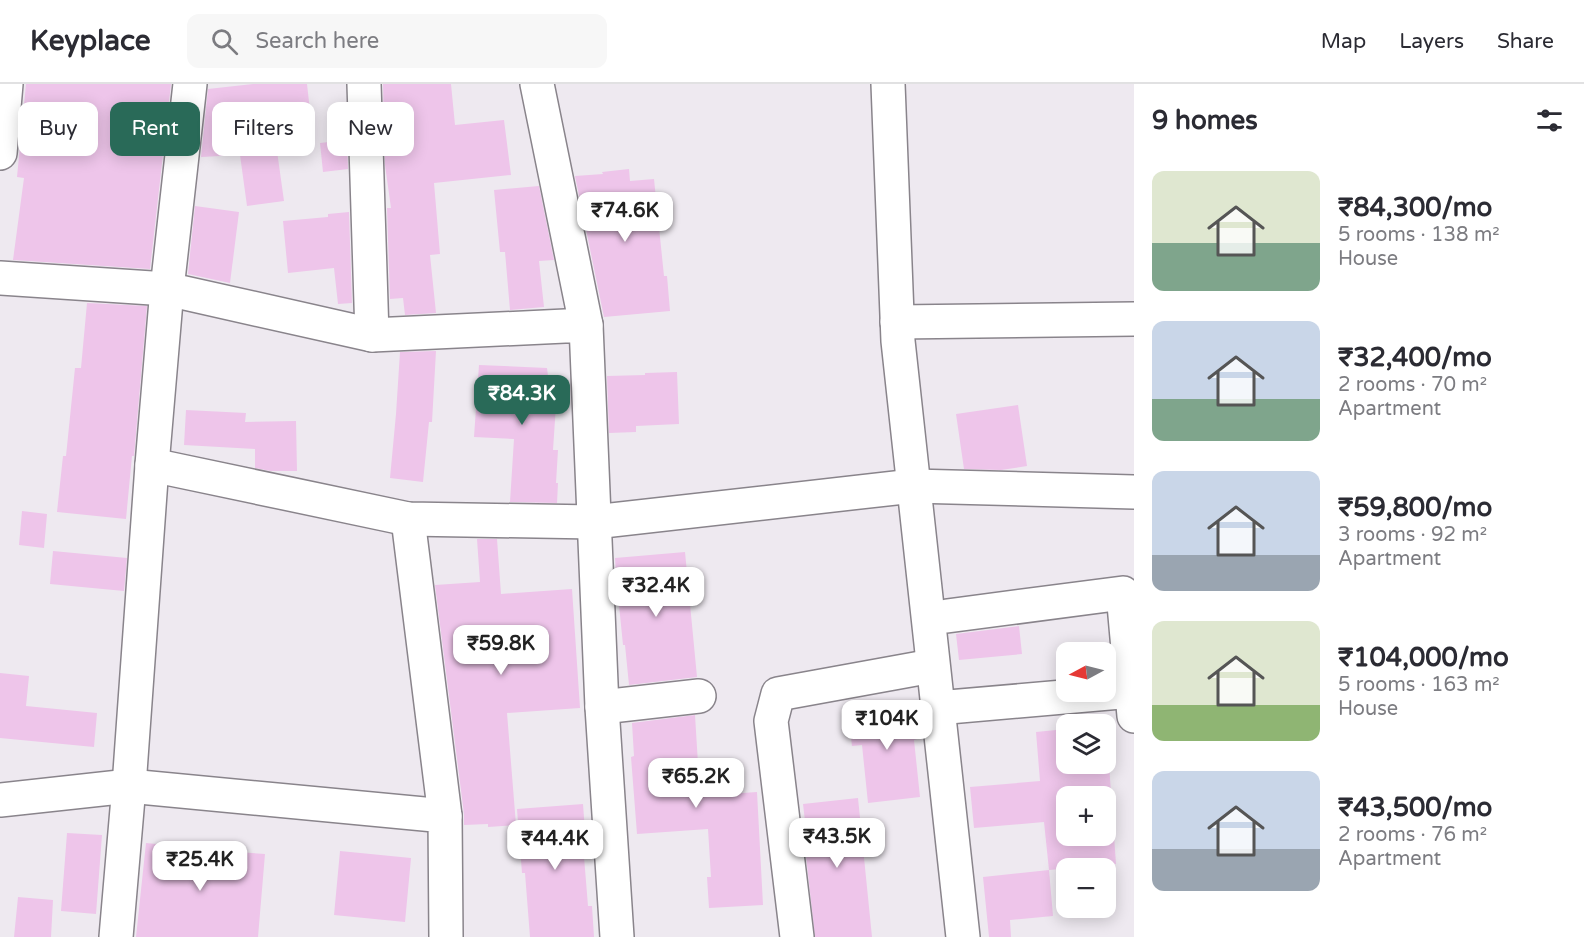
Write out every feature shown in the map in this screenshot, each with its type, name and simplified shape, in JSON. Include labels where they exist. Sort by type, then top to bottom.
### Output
[{"type":"street","points":[[0,153],[6,84]]},
{"type":"street","points":[[116,937],[167,289],[190,84]]},
{"type":"street","points":[[364,84],[372,334]]},
{"type":"street","points":[[537,84],[586,325],[602,707],[617,937]]},
{"type":"street","points":[[888,84],[897,322],[932,666],[963,937]]},
{"type":"street","points":[[0,278],[167,289],[372,334],[586,325]]},
{"type":"street","points":[[897,322],[1134,319]]},
{"type":"street","points":[[152,465],[408,519],[594,522],[913,486],[1134,492]]},
{"type":"street","points":[[408,519],[445,816],[446,937]]},
{"type":"street","points":[[937,708],[1133,704],[1130,629],[1123,593],[947,616]]},
{"type":"street","points":[[797,937],[771,721],[778,694],[932,666]]},
{"type":"street","points":[[602,707],[699,696]]},
{"type":"street","points":[[0,800],[129,786],[445,816]]},
{"type":"building","points":[[26,84],[171,84],[169,102],[110,102],[110,156],[163,156],[150,269],[13,260],[24,178],[17,177],[19,156],[98,156],[98,102],[24,102]]},
{"type":"building","points":[[253,84],[307,84],[309,102],[212,102],[212,156],[220,156],[201,157],[208,89]]},
{"type":"building","points":[[383,84],[451,84],[455,125],[504,120],[511,175],[434,183],[440,254],[430,255],[436,313],[405,315],[403,298],[390,299],[387,208],[391,208],[385,156],[414,156],[414,102],[383,102]]},
{"type":"building","points":[[327,142],[327,156],[348,156],[348,169],[323,172],[320,143]]},
{"type":"building","points":[[240,156],[278,156],[284,201],[247,206]]},
{"type":"building","points":[[629,169],[630,181],[654,179],[670,311],[604,317],[575,176]]},
{"type":"building","points":[[539,186],[554,260],[539,261],[544,307],[510,310],[505,252],[500,252],[494,190]]},
{"type":"building","points":[[195,206],[239,212],[230,283],[188,274]]},
{"type":"building","points":[[349,212],[352,303],[338,304],[334,268],[288,273],[283,221],[328,217],[328,214]]},
{"type":"building","points":[[87,303],[147,306],[126,519],[57,512],[63,456],[66,456],[75,368],[81,368]]},
{"type":"building","points":[[436,351],[432,422],[429,422],[423,482],[390,478],[400,352]]},
{"type":"building","points":[[479,365],[547,368],[548,376],[558,375],[553,450],[558,450],[557,503],[510,502],[514,439],[474,437]]},
{"type":"building","points":[[677,372],[679,424],[636,426],[636,432],[609,433],[607,376]]},
{"type":"building","points":[[1018,405],[1027,466],[1001,470],[964,469],[956,414]]},
{"type":"building","points":[[186,410],[246,413],[245,422],[296,421],[297,471],[271,471],[255,468],[255,449],[184,445]]},
{"type":"building","points":[[22,511],[47,514],[44,548],[19,545]]},
{"type":"building","points":[[477,539],[497,539],[501,594],[572,589],[580,708],[507,713],[516,825],[488,827],[488,824],[464,825],[435,585],[480,582]]},
{"type":"building","points":[[53,551],[127,558],[124,591],[50,584]]},
{"type":"building","points":[[685,552],[697,677],[629,685],[618,605],[615,558]]},
{"type":"building","points":[[1019,626],[1022,654],[959,660],[956,634]]},
{"type":"building","points":[[0,673],[29,676],[26,706],[97,713],[94,747],[0,738]]},
{"type":"building","points":[[914,705],[917,739],[914,740],[920,797],[868,803],[862,745],[852,746],[848,711]]},
{"type":"building","points":[[695,715],[700,796],[757,792],[763,905],[709,908],[707,877],[711,877],[708,829],[637,834],[631,757],[634,756],[632,723]]},
{"type":"building","points":[[1056,730],[1056,774],[1110,774],[1111,786],[1056,786],[1056,846],[1115,846],[1116,858],[1056,858],[1056,869],[1049,870],[1044,822],[974,828],[970,787],[1040,781],[1036,732]]},
{"type":"building","points":[[858,798],[872,937],[815,937],[804,838],[807,838],[803,804]]},
{"type":"building","points":[[583,804],[585,831],[582,832],[588,906],[592,906],[594,937],[530,937],[517,809]]},
{"type":"building","points":[[67,833],[102,835],[96,914],[61,911]]},
{"type":"building","points":[[146,843],[187,847],[187,843],[222,847],[222,851],[265,854],[258,937],[136,937]]},
{"type":"building","points":[[340,851],[411,858],[405,922],[334,915]]},
{"type":"building","points":[[1049,870],[1053,916],[1010,920],[1011,937],[989,937],[983,877]]},
{"type":"building","points":[[18,897],[53,900],[51,937],[14,937]]}]
